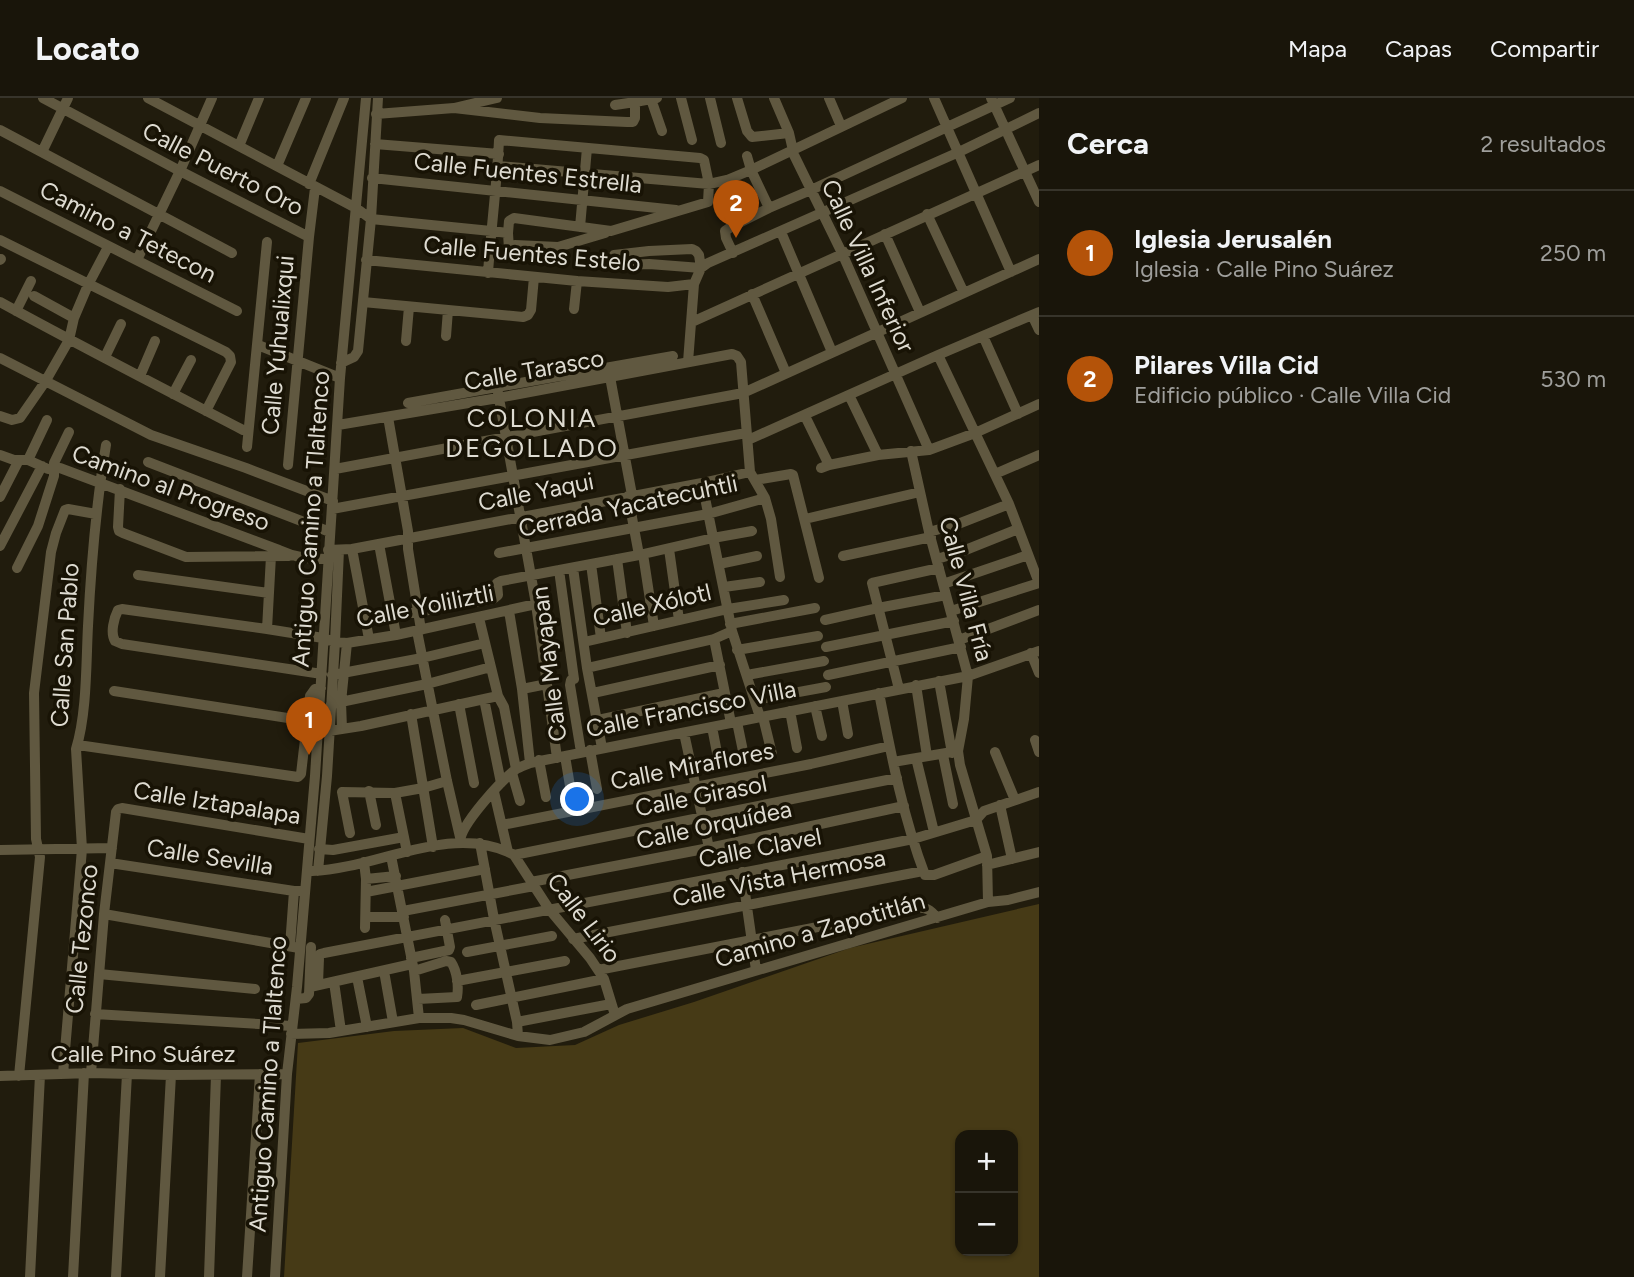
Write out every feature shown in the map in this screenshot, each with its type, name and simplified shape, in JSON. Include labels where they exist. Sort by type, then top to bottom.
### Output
[{"type":"street","name":"Calle Puerto Oro","points":[[43,98],[66,103],[180,172],[309,237]]},
{"type":"street","points":[[148,98],[163,101],[200,126],[356,208],[371,219]]},
{"type":"street","points":[[137,260],[212,98]]},
{"type":"street","points":[[239,146],[259,98]]},
{"type":"street","points":[[277,166],[306,98]]},
{"type":"street","name":"Calle Yuhualixqui","points":[[288,465],[312,186],[344,98]]},
{"type":"street","name":"Antiguo Camino a Tlaltenco","points":[[275,1277],[287,1073],[296,999],[295,947],[299,891],[312,871],[309,839],[321,688],[327,674],[323,638],[332,553],[330,532],[341,363],[366,98]]},
{"type":"street","points":[[341,363],[354,357],[358,351],[371,219],[378,98]]},
{"type":"street","points":[[376,114],[454,108],[497,98]]},
{"type":"street","points":[[681,98],[692,140]]},
{"type":"street","points":[[710,98],[721,143]]},
{"type":"street","points":[[737,98],[747,131],[752,137],[789,133]]},
{"type":"street","name":"Calle Villa Inferior","points":[[774,98],[789,133],[792,149],[842,253],[929,450]]},
{"type":"street","points":[[829,98],[841,126]]},
{"type":"street","points":[[375,144],[586,173],[709,184],[751,170],[841,126],[883,102],[902,98]]},
{"type":"street","points":[[934,98],[1012,272]]},
{"type":"street","points":[[733,253],[726,238],[726,231],[731,227],[947,128],[993,102],[1010,98]]},
{"type":"street","points":[[615,105],[654,99],[662,131]]},
{"type":"street","points":[[993,102],[1039,202]]},
{"type":"street","points":[[42,152],[66,103]]},
{"type":"street","points":[[454,108],[540,118],[633,122],[635,103]]},
{"type":"street","points":[[688,362],[694,284],[701,268],[708,263],[959,152],[1039,113]]},
{"type":"street","points":[[0,130],[232,253]]},
{"type":"street","points":[[488,273],[499,140],[704,160],[709,184],[708,202],[558,247],[515,245],[515,250],[509,249],[509,221],[514,218],[611,231]]},
{"type":"street","points":[[580,227],[587,148]]},
{"type":"street","points":[[747,156],[769,208]]},
{"type":"street","points":[[692,322],[1039,165]]},
{"type":"street","name":"Calle Fuentes Estrella","points":[[372,178],[679,211]]},
{"type":"street","name":"Camino a Tetecon","points":[[0,191],[237,311]]},
{"type":"street","points":[[927,214],[964,293]]},
{"type":"street","name":"Calle Fuentes Estelo","points":[[371,219],[508,233]]},
{"type":"street","points":[[780,232],[832,352]]},
{"type":"street","points":[[885,234],[920,312]]},
{"type":"street","points":[[0,240],[226,352],[231,362],[206,411]]},
{"type":"street","points":[[247,447],[267,242]]},
{"type":"street","points":[[0,416],[12,420],[20,418],[45,382],[69,340],[74,318],[108,247]]},
{"type":"street","points":[[614,255],[692,249],[699,255],[701,268]]},
{"type":"street","points":[[649,251],[649,264]]},
{"type":"street","points":[[335,469],[743,393],[1039,259]]},
{"type":"street","name":"Calle Fuentes Estelo","points":[[366,260],[577,281],[668,287],[694,284]]},
{"type":"street","points":[[626,265],[701,268]]},
{"type":"street","points":[[363,302],[523,317],[531,310],[534,276]]},
{"type":"street","points":[[16,311],[31,281]]},
{"type":"street","points":[[574,309],[577,281]]},
{"type":"street","points":[[752,295],[786,373]]},
{"type":"street","points":[[34,296],[74,318]]},
{"type":"street","points":[[0,302],[243,430]]},
{"type":"street","points":[[405,341],[409,307]]},
{"type":"street","points":[[446,336],[448,310]]},
{"type":"street","points":[[0,358],[151,435],[246,468],[332,505],[402,497],[747,436],[805,416],[1036,314],[1039,330]]},
{"type":"street","points":[[104,357],[121,324]]},
{"type":"street","points":[[984,336],[1018,414]]},
{"type":"street","points":[[140,376],[155,341]]},
{"type":"street","points":[[258,345],[340,378]]},
{"type":"street","name":"Calle Tarasco","points":[[338,425],[388,417],[497,392],[610,377],[732,354],[741,362],[743,393]]},
{"type":"street","points":[[826,647],[952,616],[1039,583],[1033,558],[939,355]]},
{"type":"street","points":[[408,403],[497,392],[673,356]]},
{"type":"street","points":[[173,394],[191,360]]},
{"type":"street","points":[[610,377],[634,527],[654,626]]},
{"type":"street","points":[[497,392],[536,604],[547,684],[561,757],[571,792]]},
{"type":"street","points":[[743,393],[752,476],[765,498],[771,519],[780,576]]},
{"type":"street","points":[[849,395],[878,455]]},
{"type":"street","points":[[805,416],[825,467],[878,455],[929,450],[1039,404]]},
{"type":"street","points":[[388,417],[408,531],[422,659],[460,840]]},
{"type":"street","points":[[0,497],[47,420]]},
{"type":"street","name":"Calle San Pablo","points":[[17,568],[38,526],[54,476],[48,467],[54,463],[69,432]]},
{"type":"street","name":"Calle San Pablo","points":[[63,1074],[82,849],[76,755],[84,695],[96,514],[106,445]]},
{"type":"street","name":"Calle Villa Fría","points":[[911,451],[944,590],[968,676],[964,719],[951,753],[960,765],[987,860],[988,902]]},
{"type":"street","name":"Camino al Progreso","points":[[0,455],[60,468],[292,556],[307,559],[332,553]]},
{"type":"street","points":[[995,474],[1039,456]]},
{"type":"street","points":[[148,462],[330,532]]},
{"type":"street","points":[[0,546],[48,467]]},
{"type":"street","name":"Calle Yaqui","points":[[332,553],[630,495],[752,476],[793,475],[805,519]]},
{"type":"street","points":[[702,483],[731,627],[772,754]]},
{"type":"street","points":[[120,489],[118,527],[123,533],[186,557],[292,556]]},
{"type":"street","points":[[818,578],[805,519],[920,492]]},
{"type":"street","name":"Cerrada Yacatecuhtli","points":[[499,553],[708,514],[765,498]]},
{"type":"street","points":[[843,556],[930,534],[1009,504]]},
{"type":"street","points":[[19,1076],[40,857],[36,839],[34,693],[51,552],[65,510],[96,514]]},
{"type":"street","points":[[899,689],[872,583],[938,564],[1018,529]]},
{"type":"street","points":[[393,616],[493,599],[498,595],[497,583],[501,581],[752,531]]},
{"type":"street","points":[[379,544],[396,635]]},
{"type":"street","points":[[352,549],[369,639]]},
{"type":"street","points":[[669,549],[679,620]]},
{"type":"street","points":[[332,553],[344,674],[330,731],[319,849],[312,871],[341,868],[460,840],[511,853]]},
{"type":"street","points":[[267,629],[271,556]]},
{"type":"street","points":[[719,564],[757,556]]},
{"type":"street","points":[[825,621],[944,590],[1033,558]]},
{"type":"street","points":[[617,559],[627,633]]},
{"type":"street","points":[[591,564],[601,638]]},
{"type":"street","points":[[573,568],[602,748]]},
{"type":"street","name":"Calle Mayapan","points":[[559,570],[574,679],[570,685],[597,789]]},
{"type":"street","points":[[138,575],[269,593]]},
{"type":"street","points":[[723,587],[760,582]]},
{"type":"street","name":"Calle Xólotl","points":[[584,642],[728,609],[784,600]]},
{"type":"street","name":"Calle Yoliliztli","points":[[327,674],[122,644],[112,637],[116,614],[122,609],[341,642],[396,635],[536,604]]},
{"type":"street","points":[[587,668],[713,639],[731,627],[815,608]]},
{"type":"street","points":[[755,700],[960,643],[1039,610]]},
{"type":"street","points":[[509,611],[535,762],[546,797]]},
{"type":"street","points":[[479,618],[498,696],[504,707],[520,802]]},
{"type":"street","points":[[737,650],[818,636]]},
{"type":"street","points":[[713,639],[724,692],[744,756]]},
{"type":"street","points":[[341,642],[327,674],[342,729]]},
{"type":"street","points":[[327,674],[344,674],[422,659],[485,643]]},
{"type":"street","points":[[1035,652],[1039,673]]},
{"type":"street","name":"Calle Francisco Villa","points":[[460,840],[467,824],[497,788],[514,771],[535,762],[968,676],[1035,652]]},
{"type":"street","points":[[747,675],[824,661]]},
{"type":"street","points":[[593,693],[720,666]]},
{"type":"street","points":[[336,703],[491,667]]},
{"type":"street","points":[[939,681],[951,753],[953,804]]},
{"type":"street","points":[[522,689],[547,684]]},
{"type":"street","points":[[916,685],[922,757],[934,832]]},
{"type":"street","points":[[78,745],[298,778],[301,774],[310,696],[315,689],[321,688]]},
{"type":"street","points":[[114,691],[307,721]]},
{"type":"street","points":[[598,720],[724,692]]},
{"type":"street","points":[[879,693],[889,746],[923,870]]},
{"type":"street","points":[[330,731],[498,696]]},
{"type":"street","name":"Calle Lirio","points":[[484,699],[502,825],[511,853],[549,909],[601,974],[613,1009]]},
{"type":"street","points":[[842,701],[848,734]]},
{"type":"street","points":[[459,704],[474,783]]},
{"type":"street","points":[[815,706],[822,736]]},
{"type":"street","points":[[790,711],[797,748]]},
{"type":"street","points":[[411,714],[433,847]]},
{"type":"street","points":[[712,727],[719,763]]},
{"type":"street","points":[[684,733],[709,848]]},
{"type":"street","points":[[1035,740],[1039,752]]},
{"type":"street","name":"Calle Miraflores","points":[[502,825],[695,788],[889,746]]},
{"type":"street","points":[[995,752],[1015,800]]},
{"type":"street","points":[[893,762],[951,753]]},
{"type":"street","name":"Calle Girasol","points":[[511,853],[897,778]]},
{"type":"street","points":[[350,833],[342,792],[395,793],[447,781]]},
{"type":"street","points":[[369,791],[376,825]]},
{"type":"street","points":[[395,793],[407,852]]},
{"type":"street","name":"Calle Clavel","points":[[314,986],[320,954],[407,936],[446,924],[549,909],[913,839],[976,820],[984,811],[1039,793]]},
{"type":"street","points":[[1000,805],[1012,859]]},
{"type":"street","name":"Calle Orquídea","points":[[366,892],[365,923],[533,884],[904,806]]},
{"type":"street","name":"Calle Iztapalapa","points":[[118,809],[309,839]]},
{"type":"street","name":"Calle Tezonco","points":[[73,1277],[88,1073],[118,809]]},
{"type":"street","points":[[319,849],[333,850],[404,836]]},
{"type":"street","points":[[480,843],[518,1036]]},
{"type":"street","points":[[0,851],[112,848]]},
{"type":"street","name":"Calle Vista Hermosa","points":[[573,939],[923,870],[925,875],[933,875],[987,860],[1012,859],[1039,852]]},
{"type":"street","points":[[391,856],[412,964],[419,1018]]},
{"type":"street","points":[[364,862],[366,892],[397,881]]},
{"type":"street","name":"Calle Sevilla","points":[[110,863],[299,891]]},
{"type":"street","points":[[366,879],[397,881],[485,869]]},
{"type":"street","points":[[742,872],[757,970]]},
{"type":"street","name":"Camino a Zapotitlán","points":[[613,1009],[627,1009],[988,902],[1039,892]]},
{"type":"street","points":[[476,1005],[753,940],[925,907],[937,918]]},
{"type":"street","points":[[104,914],[295,947]]},
{"type":"street","points":[[314,986],[412,964],[449,950],[446,924]]},
{"type":"street","points":[[467,952],[552,936]]},
{"type":"street","points":[[296,999],[306,998],[314,986],[312,947]]},
{"type":"street","points":[[457,981],[565,961]]},
{"type":"street","points":[[412,964],[450,962],[457,981],[457,997],[418,999]]},
{"type":"street","points":[[384,971],[393,1022]]},
{"type":"street","points":[[99,974],[255,989]]},
{"type":"street","points":[[357,977],[367,1027]]},
{"type":"street","points":[[334,982],[341,1031]]},
{"type":"street","points":[[517,1022],[613,1009]]},
{"type":"street","points":[[95,1014],[292,1030],[341,1031],[419,1018],[451,1018],[518,1036],[550,1040],[583,1031],[613,1009]]},
{"type":"street","name":"Calle Pino Suárez","points":[[0,1076],[287,1073]]},
{"type":"street","points":[[116,1277],[127,1074]]},
{"type":"street","points":[[247,1277],[260,1074]]},
{"type":"street","points":[[30,1277],[40,1075]]},
{"type":"street","points":[[160,1277],[171,1075]]},
{"type":"street","points":[[209,1277],[216,1075]]},
{"type":"shaded area","points":[[1039,904],[1039,1277],[284,1277],[298,1043],[394,1031],[463,1028],[516,1048],[575,1045],[619,1025],[850,948]]},
{"type":"place","name":"Pilares Villa Cid","points":[[736,238]]},
{"type":"place","name":"Iglesia Jerusalén","points":[[309,755]]},
{"type":"district","name":"COLONIA DEGOLLADO","points":[[532,433]]}]
